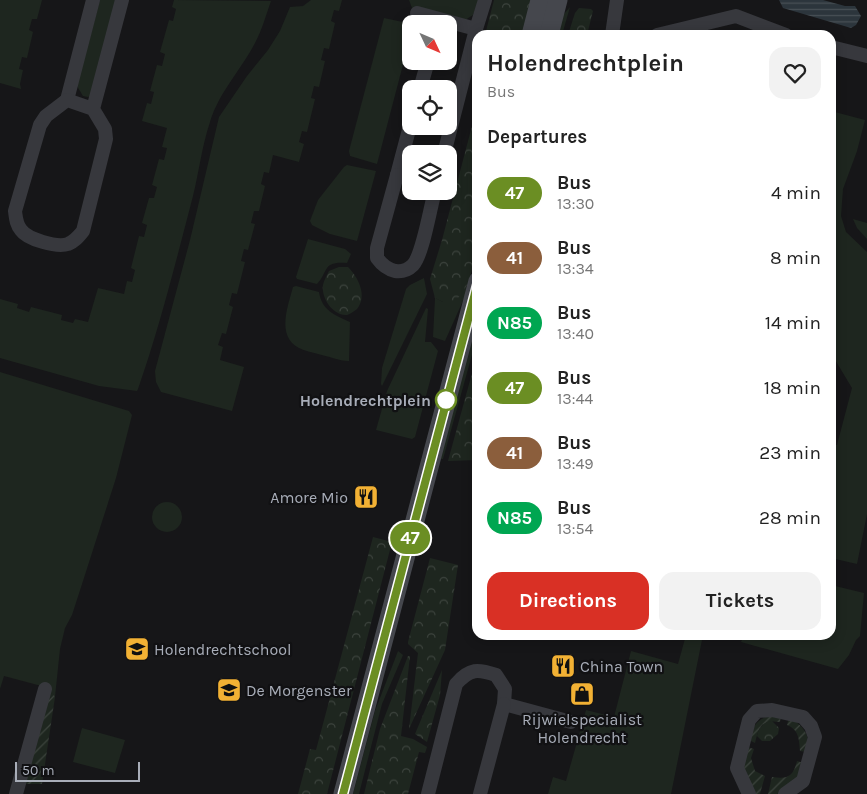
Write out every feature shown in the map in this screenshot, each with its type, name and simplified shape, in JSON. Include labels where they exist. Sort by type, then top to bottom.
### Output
[{"type":"main road","points":[[532,30],[540,0]]},
{"type":"main road","points":[[550,30],[558,0]]},
{"type":"main road","points":[[343,794],[472,304]]},
{"type":"street","points":[[67,100],[93,108],[105,129],[106,138],[83,231],[76,240],[56,246],[26,236],[16,220],[15,211],[40,125],[46,116],[67,100],[93,0]]},
{"type":"street","points":[[93,108],[122,0]]},
{"type":"street","points":[[458,26],[476,29],[484,0]]},
{"type":"street","points":[[613,30],[617,0]]},
{"type":"street","points":[[678,30],[736,16],[773,30]]},
{"type":"street","points":[[446,145],[472,45]]},
{"type":"street","points":[[836,48],[867,56]]},
{"type":"street","points":[[408,135],[377,248],[377,258],[387,268],[405,271],[413,265],[418,256],[433,200]]},
{"type":"street","points":[[397,176],[402,177]]},
{"type":"street","points":[[428,794],[456,684],[464,674],[481,670],[496,675],[505,689],[504,704],[480,794]]},
{"type":"street","points":[[16,794],[45,689]]},
{"type":"street","points":[[504,704],[571,722]]},
{"type":"street","points":[[749,794],[737,768],[749,720],[757,711],[772,710],[803,717],[811,726],[815,737],[803,781],[786,794]]},
{"type":"green space","points":[[0,0],[42,0],[37,19],[32,19],[29,30],[33,32],[27,58],[22,57],[19,69],[23,70],[20,84],[21,89],[0,83]]},
{"type":"green space","points":[[100,0],[119,0],[93,95],[88,97],[83,96],[77,86]]},
{"type":"green space","points":[[174,0],[271,1],[255,43],[219,101],[210,122],[174,269],[138,389],[137,391],[99,386],[0,358],[0,299],[18,304],[17,308],[29,312],[31,307],[62,315],[61,320],[73,323],[75,319],[88,322],[98,288],[124,294],[127,281],[132,282],[135,270],[131,268],[139,236],[144,237],[147,225],[142,223],[149,198],[154,198],[157,187],[152,185],[159,159],[164,160],[167,148],[162,147],[167,128],[142,121],[147,103],[151,104],[154,92],[150,91],[157,65],[162,66],[165,54],[160,52],[169,20],[173,21],[176,9],[172,7]]},
{"type":"green space","points":[[311,0],[342,0],[339,11],[334,10],[331,21],[335,23],[329,49],[324,48],[321,60],[325,61],[319,87],[314,86],[311,98],[315,99],[307,132],[302,131],[299,142],[304,144],[299,162],[273,155],[269,173],[264,172],[261,184],[265,186],[259,211],[254,211],[251,223],[255,224],[248,250],[244,249],[241,261],[245,262],[237,294],[232,293],[229,305],[233,307],[226,334],[222,333],[218,345],[223,347],[220,360],[244,367],[232,411],[161,392],[156,382],[155,371],[190,240],[219,117],[247,76],[268,50],[280,31],[290,7],[303,6]]},
{"type":"green space","points":[[409,0],[479,0],[473,15],[465,20],[458,18],[458,15],[443,15],[412,8]]},
{"type":"green space","points":[[494,0],[533,0],[527,30],[486,30]]},
{"type":"green space","points":[[570,7],[563,30],[558,30],[563,15]]},
{"type":"green space","points":[[579,8],[591,9],[593,11],[588,30],[570,30],[575,13]]},
{"type":"green space","points":[[384,18],[402,22],[402,68],[377,164],[350,156],[349,151]]},
{"type":"green space","points":[[836,112],[865,120],[857,151],[843,189],[841,216],[846,232],[867,252],[867,514],[857,564],[836,559],[836,445],[852,388],[836,361]]},
{"type":"green space","points":[[472,126],[472,269],[469,282],[459,297],[452,302],[443,302],[435,298],[430,279],[453,200],[457,200],[457,183]]},
{"type":"green space","points":[[347,165],[376,171],[357,241],[330,234],[312,225],[310,221],[318,200]]},
{"type":"green space","points":[[853,219],[867,223],[867,239],[857,228]]},
{"type":"green space","points":[[308,239],[345,249],[351,254],[347,263],[330,265],[317,284],[297,279],[296,277]]},
{"type":"green space","points":[[339,267],[348,267],[352,271],[362,293],[357,309],[347,315],[337,313],[329,305],[323,290],[323,283],[329,271]]},
{"type":"green space","points":[[424,278],[427,294],[382,386],[382,368],[406,289]]},
{"type":"green space","points":[[469,282],[466,294],[445,341],[433,337],[435,298],[443,302]]},
{"type":"green space","points":[[296,286],[319,292],[323,304],[330,312],[350,322],[349,361],[304,350],[292,343],[288,336],[286,320],[293,287]]},
{"type":"green space","points":[[426,308],[428,309],[425,342],[431,342],[438,351],[415,437],[412,439],[376,430],[387,391]]},
{"type":"green space","points":[[472,335],[472,355],[443,459],[441,459]]},
{"type":"green space","points":[[0,372],[129,411],[132,415],[116,478],[72,615],[65,628],[60,649],[55,697],[49,688],[4,676],[0,689]]},
{"type":"green space","points":[[472,373],[472,460],[448,461]]},
{"type":"green space","points":[[167,502],[177,507],[182,517],[177,527],[167,532],[157,527],[152,517],[157,507]]},
{"type":"green space","points":[[373,537],[392,542],[327,794],[298,794],[310,749],[316,750]]},
{"type":"green space","points":[[430,558],[458,565],[445,650],[409,729],[418,653],[408,642]]},
{"type":"green space","points":[[836,586],[864,593],[860,636],[838,669],[741,642],[742,640],[836,640]]},
{"type":"green space","points":[[685,640],[702,640],[671,794],[548,794],[553,777],[566,781],[586,710],[614,717],[631,651],[678,664]]},
{"type":"green space","points":[[398,651],[403,655],[382,704],[359,794],[353,794],[375,711]]},
{"type":"green space","points":[[408,656],[410,656],[401,736],[413,739],[427,747],[425,753],[419,752],[408,794],[364,794],[380,729]]},
{"type":"green space","points":[[442,670],[440,695],[427,742],[415,734]]},
{"type":"green space","points":[[50,688],[55,697],[42,784],[22,784]]},
{"type":"green space","points":[[772,714],[781,716],[780,722],[765,723],[758,733],[755,743],[749,740],[756,724]]},
{"type":"green space","points":[[789,717],[802,727],[807,736],[808,746],[806,752],[800,751],[796,732],[787,725]]},
{"type":"green space","points":[[772,721],[779,728],[778,734],[770,741],[762,741],[757,736],[759,730],[764,724]]},
{"type":"green space","points":[[82,728],[125,740],[115,773],[73,762]]},
{"type":"green space","points":[[747,747],[754,749],[751,758],[755,771],[765,776],[760,794],[755,794],[743,769]]},
{"type":"green space","points":[[797,761],[804,763],[796,781],[777,794],[768,794],[772,777],[782,778],[789,776],[794,771]]},
{"type":"shaded area","points":[[779,0],[823,0],[845,6],[855,6],[861,16],[856,25],[851,28],[783,8]]},
{"type":"bus line","name":"47","points":[[343,794],[472,304]]},
{"type":"place","name":"Holendrechtplein","points":[[446,400]]},
{"type":"place","name":"Amore Mio","points":[[366,497]]},
{"type":"place","name":"Holendrechtschool","points":[[137,649]]},
{"type":"place","name":"China Town","points":[[563,666]]},
{"type":"place","name":"De Morgenster","points":[[229,690]]},
{"type":"place","name":"Rijwielspecialist Holendrecht","points":[[582,694]]}]
